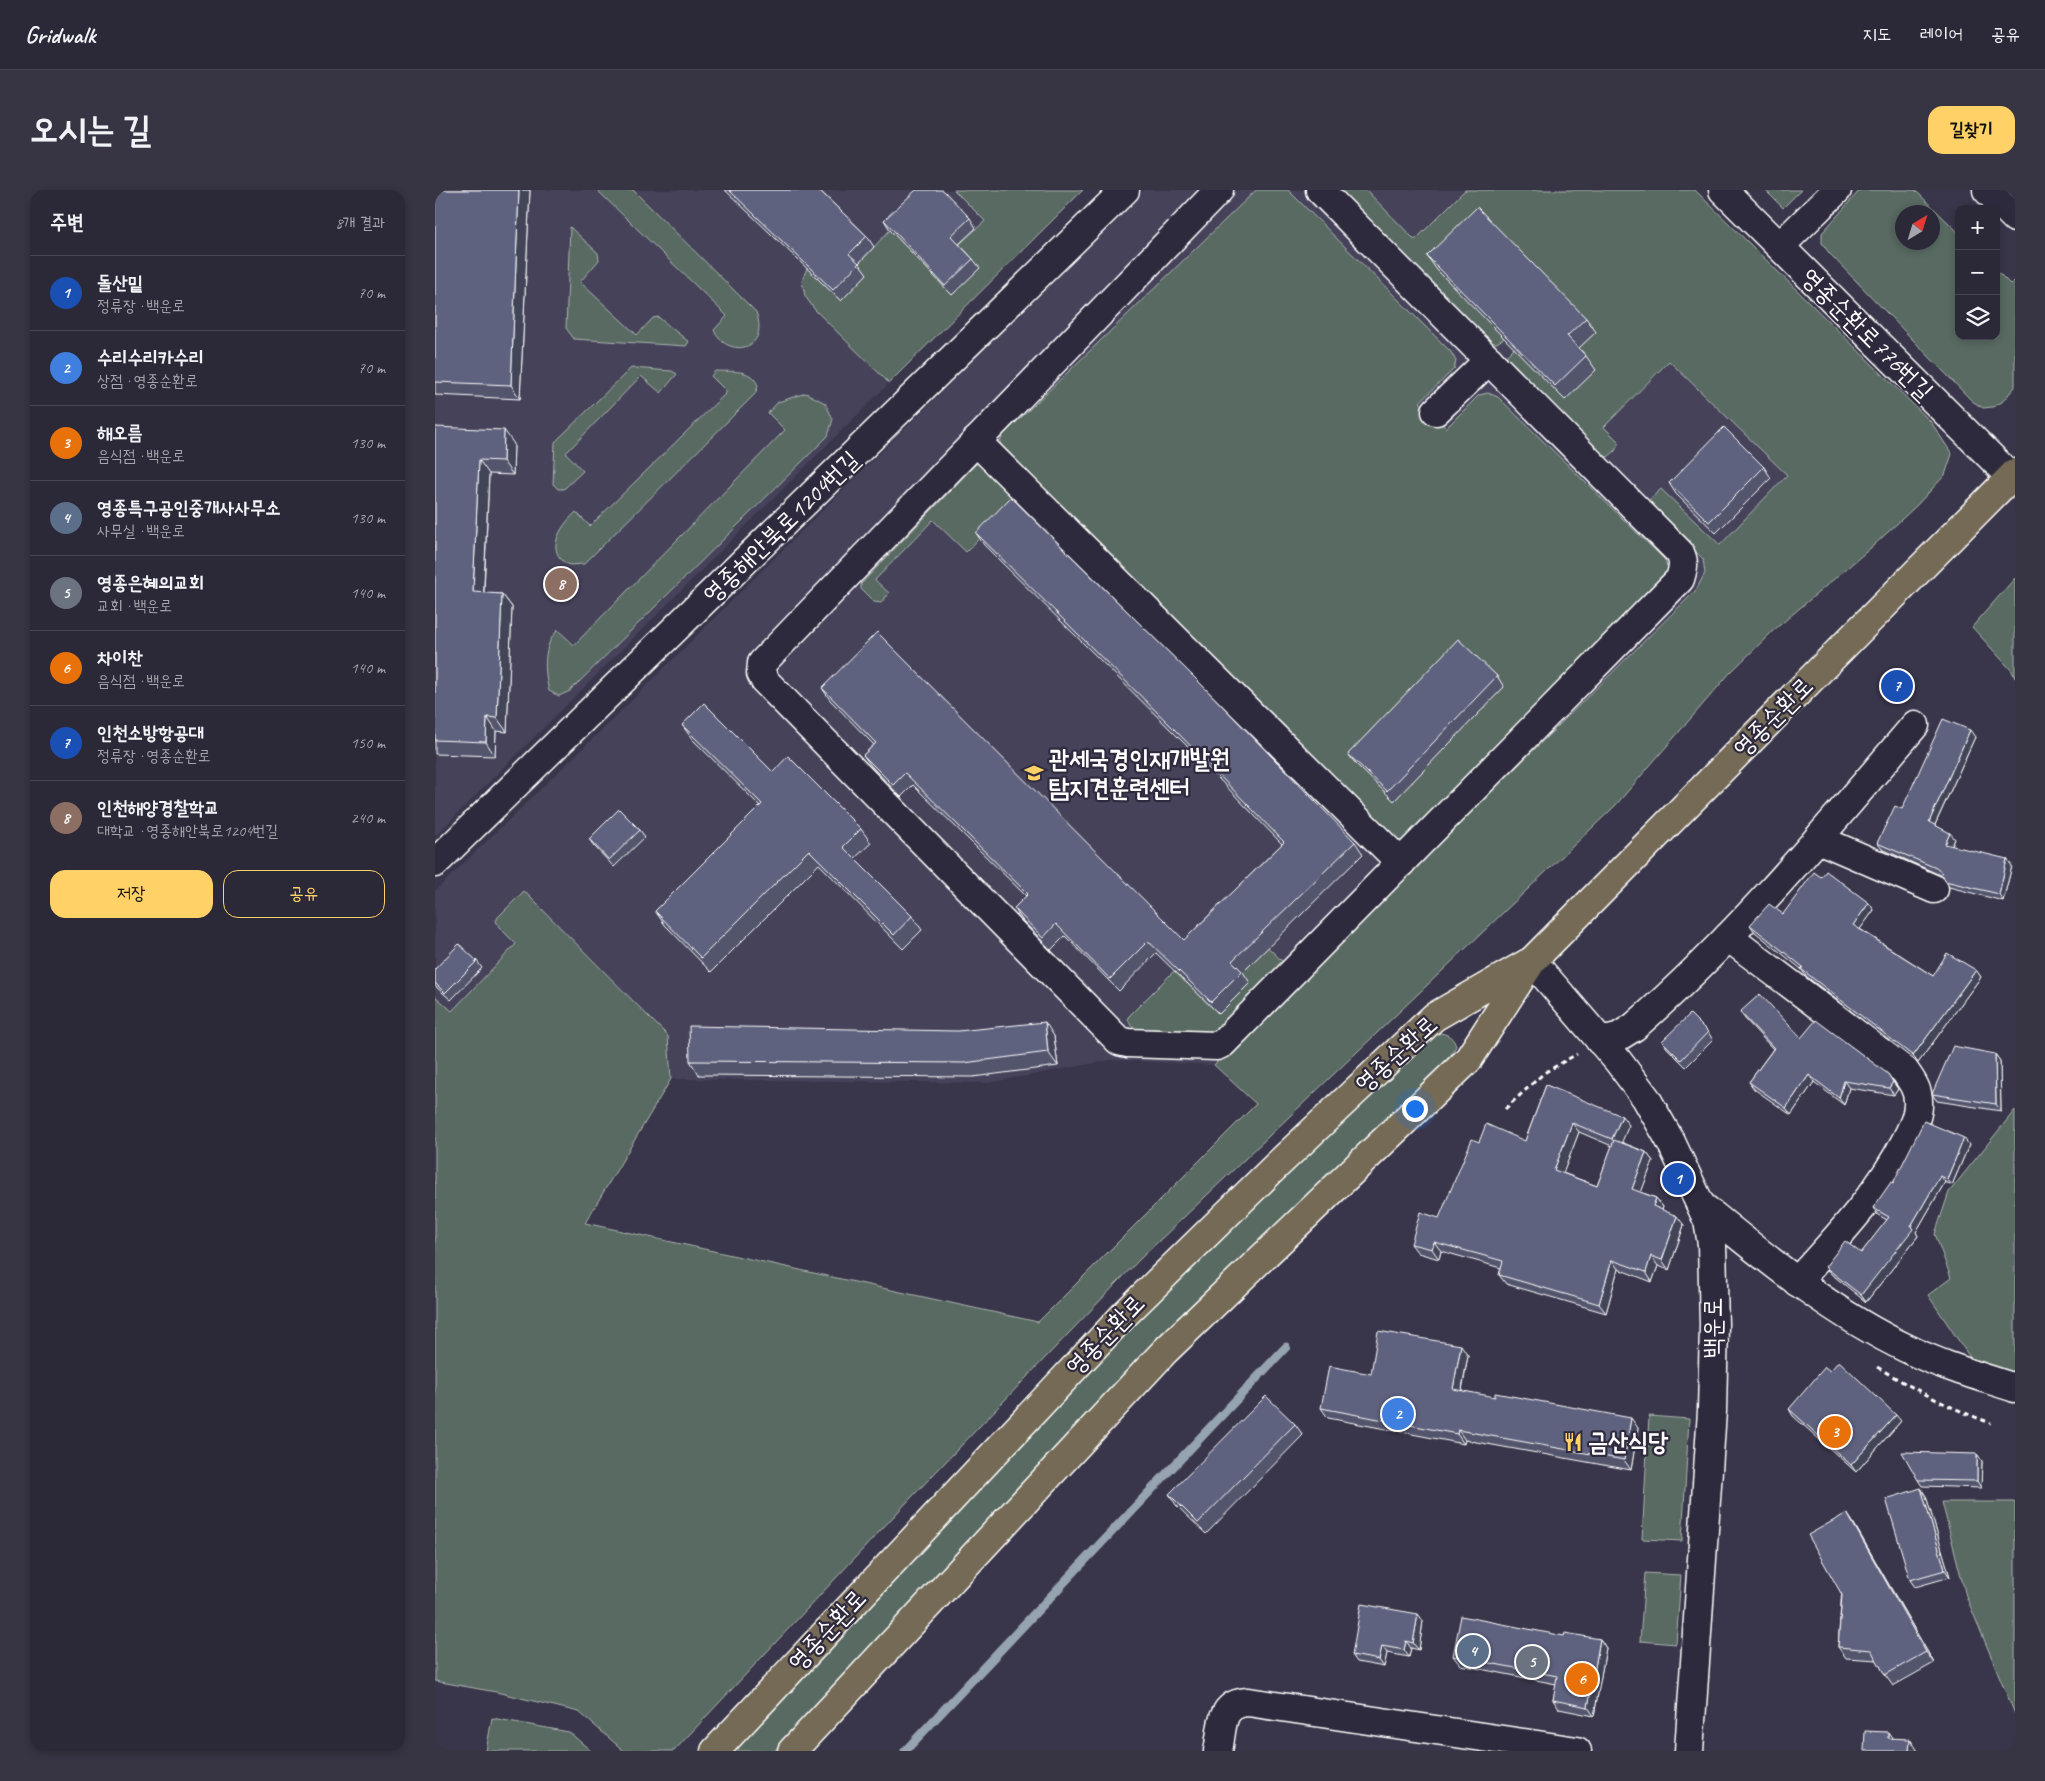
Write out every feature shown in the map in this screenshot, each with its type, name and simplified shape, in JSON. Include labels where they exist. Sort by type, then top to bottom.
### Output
[{"type":"main road","name":"영종순환로","points":[[792,1751],[1165,1351],[1468,1060],[1532,961],[2013,475]]},
{"type":"main road","name":"영종순환로","points":[[715,1751],[1125,1314],[1276,1166],[1434,1016],[1532,961]]},
{"type":"street","name":"영종해안북로1204번길","points":[[435,863],[1125,190]]},
{"type":"street","points":[[1219,190],[762,663],[761,673],[765,681],[1119,1041],[1127,1043],[1217,1046],[1223,1043],[1680,579],[1683,569],[1684,560],[1681,553],[1320,190]]},
{"type":"street","name":"영종순환로776번길","points":[[1723,190],[2013,475]]},
{"type":"street","points":[[1780,246],[1837,190]]},
{"type":"street","points":[[1987,190],[2015,218]]},
{"type":"street","points":[[1437,410],[1489,360]]},
{"type":"street","points":[[976,441],[1401,863]]},
{"type":"street","points":[[1600,1041],[1618,1037],[1634,1027],[1728,937],[1818,839],[1915,725]]},
{"type":"street","points":[[1818,839],[1934,889]]},
{"type":"street","points":[[1728,937],[1892,1060],[1904,1070],[1915,1084],[1918,1100],[1915,1119],[1896,1159],[1875,1193],[1797,1282]]},
{"type":"street","name":"백운로","points":[[1532,961],[1619,1061],[1646,1098],[1671,1142],[1703,1207],[1708,1222],[1712,1244],[1713,1370],[1706,1508],[1689,1751]]},
{"type":"street","points":[[1703,1207],[1825,1302],[1908,1349],[1945,1366],[2015,1388]]},
{"type":"street","points":[[1218,1751],[1225,1715],[1229,1707],[1237,1702],[1248,1702],[1577,1751]]},
{"type":"path","points":[[1505,1109],[1544,1073],[1600,1041]]},
{"type":"shaded area","points":[[435,190],[1083,190],[435,836]]},
{"type":"shaded area","name":"관세국경인재개발원 탐지견훈련센터","points":[[1144,190],[1553,190],[1825,461],[1214,1065],[1111,1060],[988,1083],[671,1079],[569,1249],[435,1280],[435,891],[609,723]]},
{"type":"green space","points":[[597,190],[633,190],[756,312],[759,326],[757,336],[752,343],[745,347],[736,347],[727,345],[720,339],[714,330],[727,316]]},
{"type":"green space","points":[[954,190],[1083,190],[889,383],[815,310],[805,296],[802,281],[807,268],[841,301],[857,265],[890,230],[930,271],[985,221]]},
{"type":"green space","points":[[1256,190],[1288,190],[1451,352],[1456,361],[1454,369],[1420,402],[1446,428],[1479,395],[1488,393],[1498,397],[1665,560],[1668,569],[1666,578],[1401,847],[1000,450],[1000,442],[1003,435]]},
{"type":"green space","points":[[1337,190],[1366,190],[1415,240],[1465,190],[1695,190],[1931,422],[1952,454],[1945,475],[1917,505],[1873,546],[1774,630],[1730,673],[1615,806],[1140,1259],[909,1500],[674,1751],[624,1751],[579,1712],[496,1692],[435,1681],[435,996],[452,1011],[516,944],[499,927],[496,921],[524,891],[668,1036],[671,1079],[585,1223],[1038,1322],[1256,1104],[1214,1065],[1696,590],[1705,573],[1703,559],[1646,503],[1661,489],[1720,545],[1787,475],[1669,361],[1604,427],[1619,442],[1615,451],[1608,457],[1599,455],[1506,363],[1507,355],[1514,348],[1577,350],[1595,331],[1504,338],[1497,343],[1489,343]]},
{"type":"green space","points":[[1765,190],[1801,190],[1783,208]]},
{"type":"green space","points":[[1860,190],[1915,190],[1930,205],[1895,205],[1895,250],[1940,250],[1940,214],[1955,229],[1955,340],[2000,340],[2000,274],[2010,284],[2015,279],[2015,387],[2002,402],[1993,407],[1983,408],[1972,401],[1829,253],[1822,243],[1822,233]]},
{"type":"green space","points":[[570,227],[598,253],[599,260],[580,282],[637,335],[653,318],[658,317],[689,342],[686,346],[574,339],[566,328]]},
{"type":"green space","points":[[631,368],[672,371],[677,374],[661,393],[641,376],[566,453],[583,471],[564,489],[558,489],[553,484],[555,442]]},
{"type":"green space","points":[[715,371],[734,371],[751,376],[758,386],[755,394],[584,564],[570,565],[563,561],[557,552],[557,539],[559,533],[572,516],[576,512],[590,526],[727,392],[711,376]]},
{"type":"green space","points":[[806,393],[825,403],[833,419],[828,436],[570,691],[559,696],[549,691],[545,667],[547,651],[549,643],[558,630],[574,645],[785,430],[768,413],[778,402]]},
{"type":"green space","points":[[982,463],[1021,496],[966,552],[933,520],[875,580],[889,593],[881,603],[874,602],[861,589],[861,584],[976,464]]},
{"type":"green space","points":[[2015,578],[2015,678],[2012,671],[1972,627]]},
{"type":"green space","points":[[1232,912],[1286,965],[1217,1034],[1143,1034],[1133,1028],[1128,1017],[1174,971],[1219,1014],[1205,939]]},
{"type":"green space","points":[[1441,1033],[1454,1040],[1456,1046],[1446,1063],[1167,1332],[915,1598],[774,1751],[733,1751],[1192,1263],[1431,1036]]},
{"type":"green space","points":[[2015,1110],[2015,1378],[1973,1362],[1928,1295],[1951,1278],[1935,1234],[1949,1192]]},
{"type":"green space","points":[[1649,1416],[1689,1419],[1682,1541],[1642,1539]]},
{"type":"green space","points":[[1942,1502],[2015,1502],[2015,1714],[1966,1596]]},
{"type":"green space","points":[[1645,1573],[1681,1575],[1676,1644],[1640,1641]]},
{"type":"green space","points":[[492,1718],[569,1732],[591,1751],[486,1751]]},
{"type":"building","points":[[435,190],[519,190],[511,385],[435,382]]},
{"type":"building","points":[[729,190],[819,190],[867,236],[849,254],[859,263],[833,290]]},
{"type":"building","points":[[916,190],[943,190],[970,218],[951,236],[973,259],[945,286],[884,220]]},
{"type":"building","points":[[1477,207],[1586,318],[1567,336],[1586,356],[1555,386],[1427,256]]},
{"type":"building","points":[[435,427],[504,430],[503,461],[479,460],[473,592],[502,594],[497,718],[487,717],[486,742],[435,740]]},
{"type":"building","points":[[1724,427],[1764,467],[1709,522],[1669,483]]},
{"type":"building","points":[[1011,497],[1199,682],[1355,842],[1232,961],[1242,971],[1211,1002],[1148,941],[1110,979],[1056,924],[1043,938],[1014,908],[1028,894],[905,773],[893,785],[863,755],[876,743],[822,688],[877,632],[1184,940],[1284,842],[1176,731],[976,533]]},
{"type":"building","points":[[1458,639],[1497,676],[1387,791],[1348,754]]},
{"type":"building","points":[[704,703],[773,772],[788,756],[861,829],[843,847],[912,916],[894,935],[809,850],[701,958],[655,911],[762,804],[682,725]]},
{"type":"building","points":[[1943,719],[1970,730],[1929,822],[1950,833],[1945,844],[2007,859],[1999,894],[1945,881],[1942,873],[1936,868],[1877,843],[1895,806],[1902,809]]},
{"type":"building","points":[[619,809],[640,830],[609,860],[589,839]]},
{"type":"building","points":[[1826,871],[1869,903],[1853,925],[1933,976],[1947,953],[1976,970],[1913,1056],[1801,969],[1803,967],[1750,925],[1769,904],[1783,914],[1814,872],[1821,877]]},
{"type":"building","points":[[459,944],[477,961],[445,993],[435,983],[435,969]]},
{"type":"building","points":[[1760,994],[1801,1038],[1816,1020],[1888,1074],[1893,1082],[1889,1088],[1844,1081],[1839,1098],[1809,1075],[1786,1108],[1749,1082],[1774,1048],[1740,1012]]},
{"type":"building","points":[[1690,1014],[1708,1032],[1681,1060],[1662,1041]]},
{"type":"building","points":[[1045,1022],[1048,1052],[964,1063],[690,1061],[689,1026],[958,1031]]},
{"type":"building","points":[[1953,1046],[1995,1054],[1996,1104],[1932,1094]]},
{"type":"building","points":[[1546,1085],[1622,1116],[1612,1139],[1572,1123],[1554,1170],[1597,1186],[1614,1140],[1646,1152],[1632,1189],[1656,1198],[1653,1206],[1677,1216],[1662,1260],[1651,1256],[1646,1272],[1612,1260],[1599,1304],[1499,1275],[1503,1261],[1434,1242],[1432,1249],[1411,1244],[1420,1212],[1439,1218],[1472,1139],[1479,1142],[1486,1124],[1525,1141]]},
{"type":"building","points":[[1924,1121],[1964,1138],[1947,1179],[1940,1176],[1911,1226],[1913,1229],[1861,1295],[1825,1267],[1845,1241],[1861,1253],[1889,1217],[1873,1208],[1891,1182],[1893,1183]]},
{"type":"building","points":[[1378,1331],[1461,1345],[1453,1389],[1495,1397],[1495,1393],[1631,1418],[1624,1460],[1458,1430],[1457,1434],[1321,1408],[1329,1366],[1371,1374]]},
{"type":"building","points":[[1839,1361],[1896,1415],[1851,1465],[1789,1409],[1825,1367],[1830,1371]]},
{"type":"building","points":[[1266,1396],[1295,1424],[1198,1523],[1169,1494]]},
{"type":"building","points":[[1902,1452],[1977,1454],[1977,1481],[1918,1480]]},
{"type":"building","points":[[1921,1488],[1945,1570],[1910,1580],[1886,1499]]},
{"type":"building","points":[[1847,1513],[1926,1652],[1885,1675],[1871,1650],[1838,1647],[1842,1595],[1808,1535]]},
{"type":"building","points":[[1361,1604],[1418,1614],[1413,1643],[1406,1641],[1404,1650],[1382,1646],[1379,1660],[1352,1655]]},
{"type":"building","points":[[1461,1616],[1564,1636],[1565,1633],[1600,1639],[1588,1707],[1553,1700],[1557,1676],[1453,1656]]},
{"type":"building","points":[[1865,1731],[1888,1732],[1888,1738],[1910,1739],[1909,1751],[1864,1751]]},
{"type":"waterway","points":[[905,1751],[1286,1347]]},
{"type":"place","name":"인천해양경찰학교","points":[[561,584]]},
{"type":"place","name":"인천소방항공대","points":[[1897,686]]},
{"type":"place","name":"관세국경인재개발원 탐지견훈련센터","points":[[1034,773]]},
{"type":"place","name":"돌산밑","points":[[1678,1179]]},
{"type":"place","name":"수리수리카수리","points":[[1398,1414]]},
{"type":"place","name":"해오름","points":[[1835,1432]]},
{"type":"place","name":"금산식당","points":[[1573,1442]]},
{"type":"place","name":"영종특구공인중개사사무소","points":[[1473,1651]]},
{"type":"place","name":"영종은혜의교회","points":[[1532,1662]]},
{"type":"place","name":"차이찬","points":[[1582,1679]]}]
